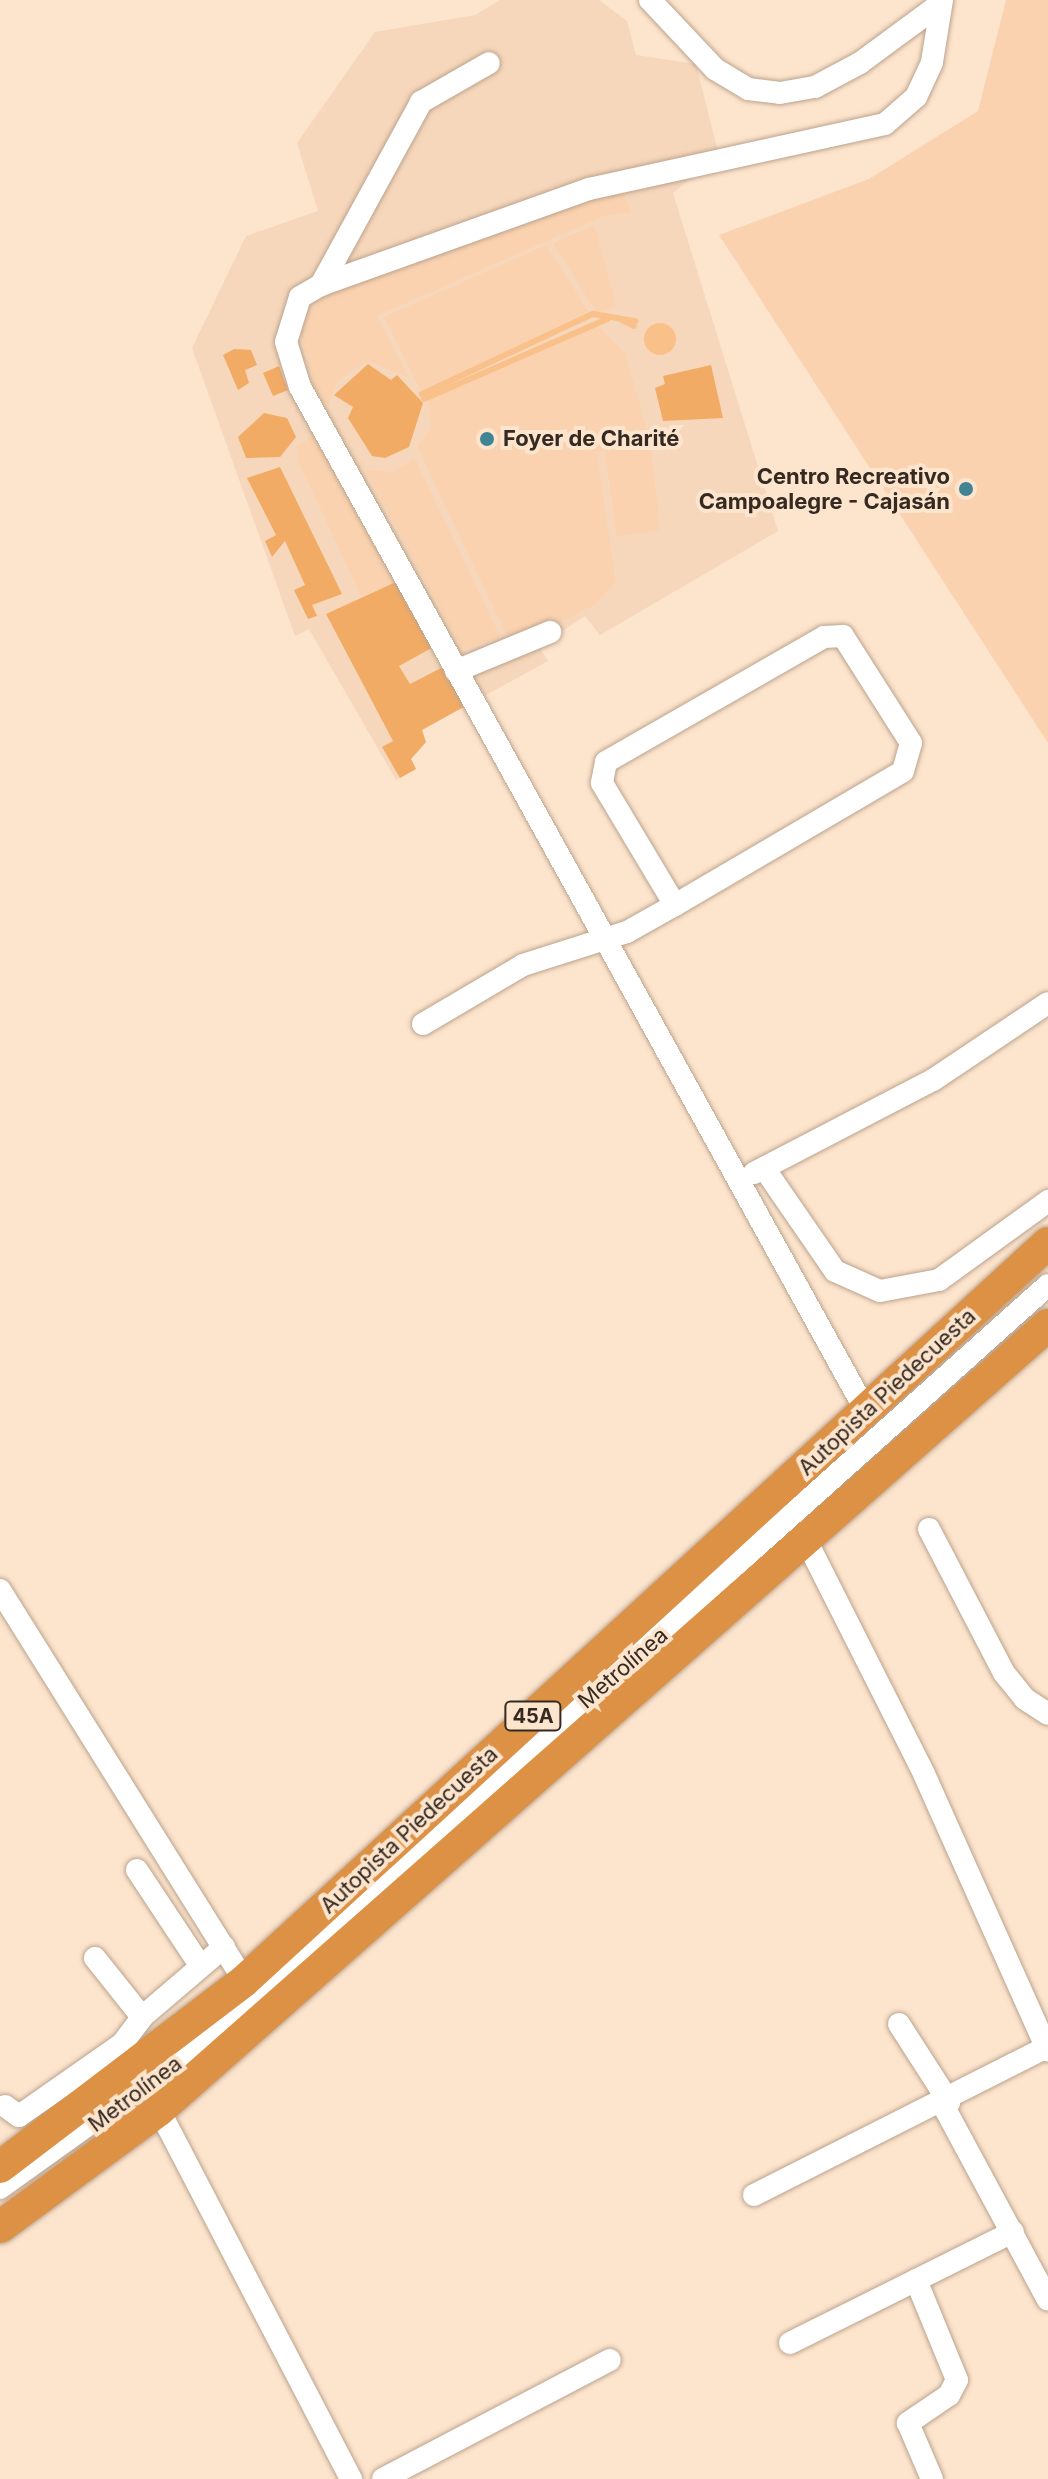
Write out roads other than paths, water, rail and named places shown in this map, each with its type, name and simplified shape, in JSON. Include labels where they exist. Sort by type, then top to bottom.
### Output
[{"type":"highway","name":"Autopista Piedecuesta","points":[[0,2167],[244,1981],[1048,1243]]},
{"type":"highway","name":"Autopista Piedecuesta","points":[[0,2227],[159,2110],[1048,1325]]},
{"type":"street","points":[[650,0],[715,69],[748,89],[780,93],[815,87],[860,63],[941,2]]},
{"type":"street","points":[[866,1411],[289,366],[289,319],[300,297],[321,285],[589,189],[885,124],[922,85],[941,2]]},
{"type":"street","points":[[321,285],[421,102],[489,63]]},
{"type":"street","points":[[456,671],[550,632]]},
{"type":"street","points":[[423,1024],[523,965],[606,942],[675,905],[908,765],[911,743],[843,636],[824,637],[606,762],[602,783],[675,905]]},
{"type":"street","points":[[738,1181],[933,1080],[1048,1003]]},
{"type":"street","points":[[764,1168],[835,1271],[880,1291],[939,1280],[1048,1201]]},
{"type":"street","name":"Metrolínea","points":[[0,2188],[201,2044],[1048,1285]]},
{"type":"street","name":"Metrolínea","points":[[0,2200],[151,2093],[1048,1303]]},
{"type":"street","points":[[929,1529],[1004,1673],[1048,1714]]},
{"type":"street","points":[[754,2195],[946,2104],[1046,2050],[904,1731],[806,1540]]},
{"type":"street","points":[[0,1590],[244,1981]]},
{"type":"street","points":[[137,1870],[198,1962]]},
{"type":"street","points":[[5,2106],[19,2116],[122,2044],[142,2017],[198,1962],[224,1947]]},
{"type":"street","points":[[95,1958],[142,2017]]},
{"type":"street","points":[[899,2024],[946,2104],[1048,2300]]},
{"type":"street","points":[[159,2110],[351,2479]]},
{"type":"street","points":[[790,2343],[1013,2232]]},
{"type":"street","points":[[916,2280],[957,2380],[949,2395],[908,2423],[932,2479]]},
{"type":"street","points":[[383,2479],[610,2360]]},
{"type":"waterway","points":[[422,394],[593,314],[635,321]]},
{"type":"waterway","points":[[424,399],[607,319]]},
{"type":"waterway","points":[[622,320],[634,326]]},
{"type":"place","name":"Foyer de Charité","points":[[487,439]]},
{"type":"place","name":"Centro Recreativo Campoalegre - Cajasán","points":[[966,489]]}]
